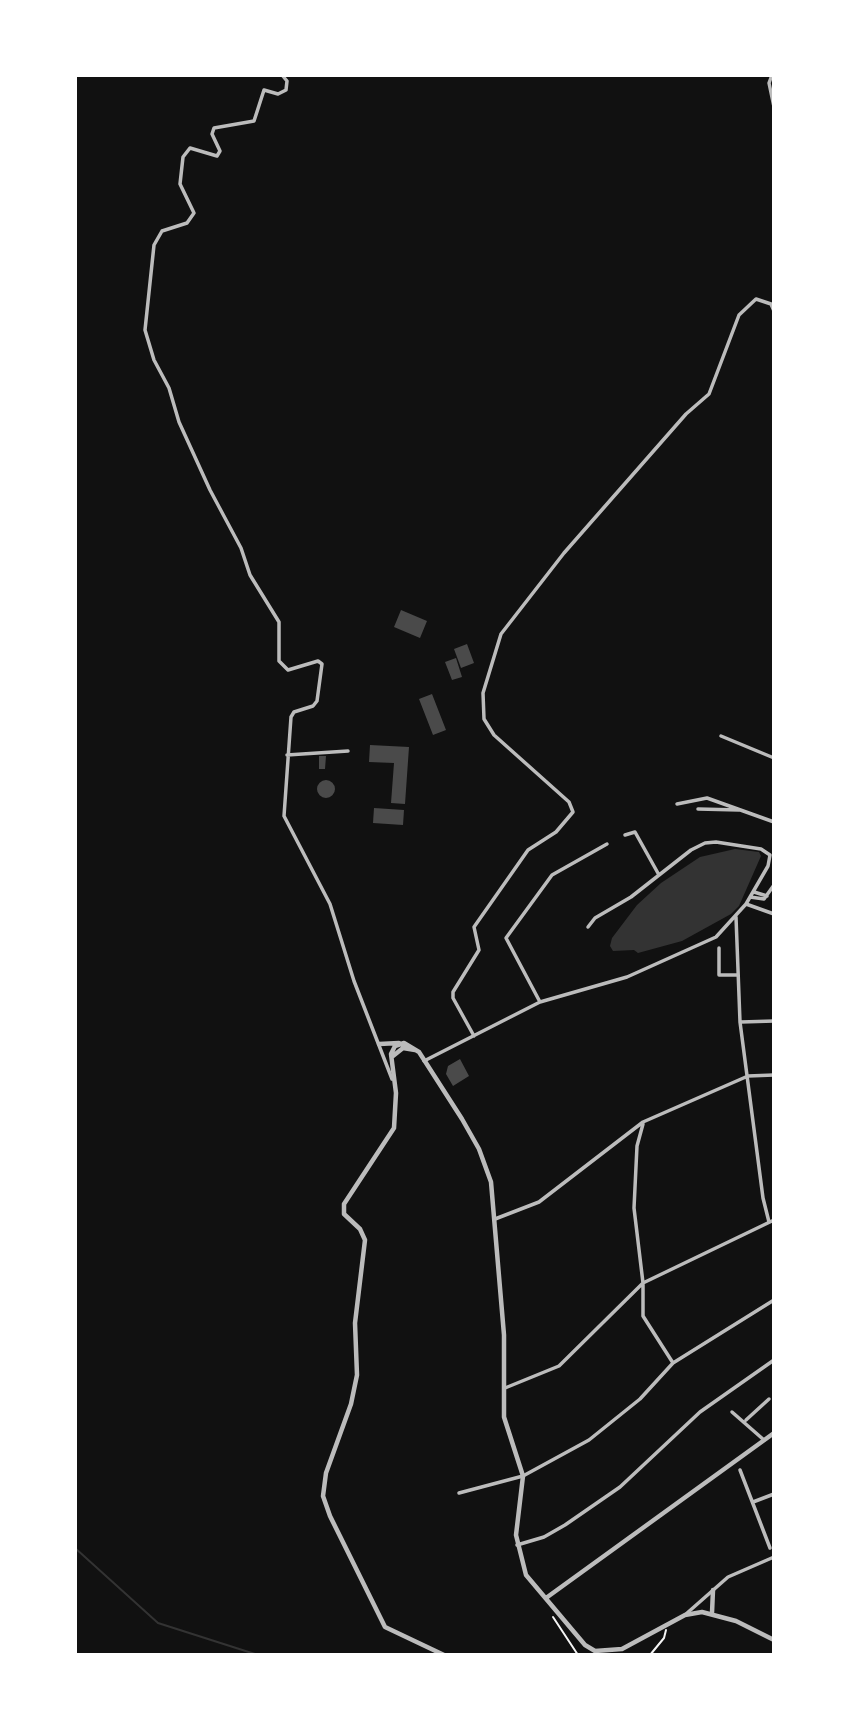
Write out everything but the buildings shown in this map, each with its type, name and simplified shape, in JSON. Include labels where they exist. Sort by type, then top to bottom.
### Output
[{"type":"street","points":[[282,75],[287,81],[286,90],[280,94],[264,90],[254,121],[214,128],[212,134],[220,151],[216,156],[190,148],[184,157],[180,184],[194,213],[187,223],[162,231],[153,245],[145,330],[154,360],[169,388],[179,422],[241,548],[250,575],[278,622],[279,661],[288,670],[321,662],[323,675],[313,706],[292,714],[284,816],[330,904],[394,1084]]},
{"type":"street","points":[[772,75],[769,83],[774,107]]},
{"type":"street","points":[[474,1036],[453,992],[479,950],[474,927],[528,850],[556,832],[573,812],[569,802],[494,735],[484,719],[483,693],[500,634],[564,553],[686,414],[709,394],[730,333],[744,310],[756,299],[771,304],[774,311]]},
{"type":"street","points":[[720,736],[774,758]]},
{"type":"street","points":[[287,755],[348,751]]},
{"type":"street","points":[[677,804],[707,798],[774,822]]},
{"type":"street","points":[[698,809],[741,810]]},
{"type":"street","points":[[625,835],[635,832],[659,875]]},
{"type":"street","points":[[424,1061],[540,1002],[652,968],[716,937],[736,917],[754,892],[770,862],[770,855],[761,849],[716,842],[705,843],[631,897],[595,918],[589,926]]},
{"type":"street","points":[[540,1002],[506,937],[552,875],[607,844]]},
{"type":"street","points":[[750,897],[761,900],[774,885]]},
{"type":"street","points":[[754,892],[767,895]]},
{"type":"street","points":[[746,904],[774,914]]},
{"type":"street","points":[[505,1388],[559,1366],[643,1283],[771,1221],[763,1198],[740,1022],[736,917]]},
{"type":"street","points":[[719,948],[719,975],[738,975]]},
{"type":"street","points":[[740,1022],[774,1021]]},
{"type":"street","points":[[379,1044],[404,1042],[419,1052],[479,1149],[491,1182],[505,1388],[504,1417],[523,1476],[516,1527],[517,1545],[527,1575],[585,1645],[603,1652],[622,1649],[685,1615],[728,1577],[774,1557]]},
{"type":"street","points":[[404,1042],[392,1050],[396,1117],[392,1133],[344,1204],[344,1214],[360,1229],[365,1240],[355,1323],[357,1375],[351,1404],[326,1473],[323,1496],[330,1516],[385,1627],[444,1655]]},
{"type":"street","points":[[391,1065],[397,1050],[410,1048],[419,1052]]},
{"type":"street","points":[[495,1219],[539,1202],[643,1122],[748,1076],[774,1075]]},
{"type":"street","points":[[643,1122],[637,1146],[634,1208],[645,1322],[673,1363]]},
{"type":"street","points":[[459,1493],[523,1476],[546,1466],[614,1422],[673,1363],[774,1300]]},
{"type":"street","points":[[517,1545],[554,1531],[609,1494],[700,1412],[774,1360]]},
{"type":"street","points":[[746,1420],[769,1399]]},
{"type":"street","points":[[732,1412],[746,1420],[764,1440]]},
{"type":"street","points":[[546,1598],[774,1433]]},
{"type":"street","points":[[740,1470],[770,1548]]},
{"type":"street","points":[[753,1502],[774,1494]]},
{"type":"street","points":[[712,1614],[713,1590]]},
{"type":"street","points":[[685,1615],[712,1614],[774,1640]]},
{"type":"path","points":[[560,1613],[553,1618],[578,1655]]},
{"type":"path","points":[[650,1655],[667,1632],[664,1626]]},
{"type":"shaded area","points":[[735,849],[759,852],[761,856],[739,906],[731,914],[682,941],[638,953],[634,950],[613,951],[610,946],[612,938],[637,905],[661,883],[700,857]]},
{"type":"waterway","points":[[75,1548],[158,1623],[258,1655]]}]
